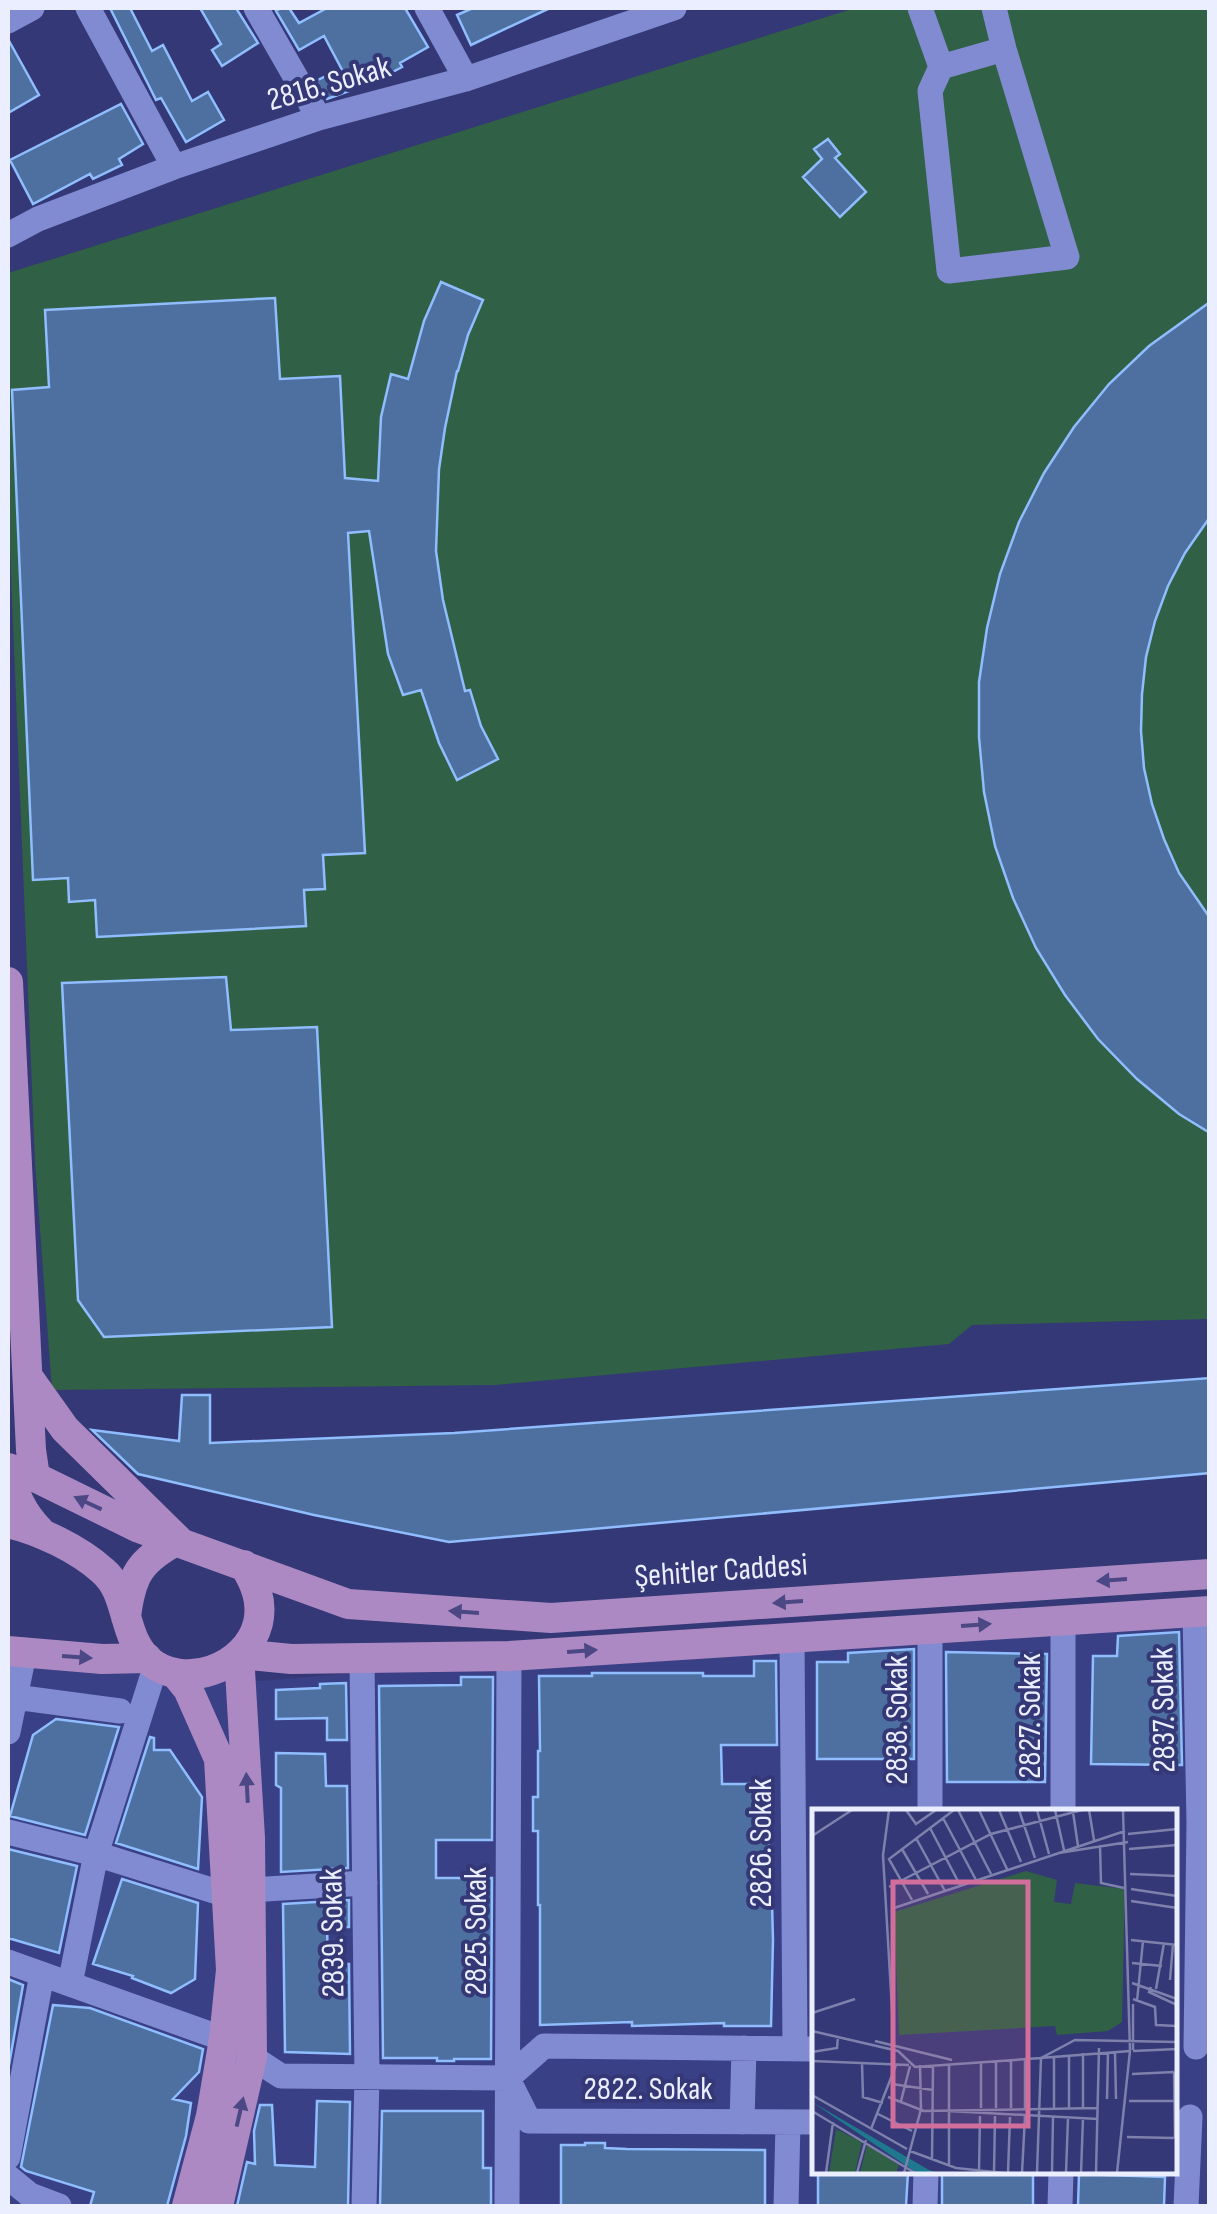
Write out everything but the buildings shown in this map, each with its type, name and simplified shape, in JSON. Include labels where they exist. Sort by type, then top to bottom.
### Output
[{"type":"main road","points":[[8,982],[28,1376],[17,1471],[19,1504],[40,1531],[112,1580],[132,1640],[188,1690],[219,1759],[239,1893],[252,2057],[218,2206]]},
{"type":"main road","points":[[28,1376],[65,1429],[178,1540],[156,1552],[139,1570],[129,1592],[126,1617]]},
{"type":"main road","name":"Şehitler Caddesi","points":[[17,1471],[139,1528],[348,1604],[551,1618],[1210,1574]]},
{"type":"main road","points":[[8,1524],[40,1531]]},
{"type":"main road","points":[[16,1653],[102,1659],[198,1675],[221,1668],[252,1639],[259,1620],[260,1601],[244,1565]]},
{"type":"main road","points":[[240,1654],[292,1659],[509,1656],[1202,1611]]},
{"type":"main road","points":[[187,2206],[212,2116],[239,1893],[250,1838],[240,1654]]},
{"type":"street","points":[[8,21],[32,8]]},
{"type":"street","points":[[88,8],[174,166]]},
{"type":"street","points":[[256,8],[320,118]]},
{"type":"street","points":[[427,8],[466,79]]},
{"type":"street","points":[[594,8],[607,31]]},
{"type":"street","name":"2816. Sokak","points":[[8,235],[38,219],[174,166],[320,118],[466,79],[674,8]]},
{"type":"street","points":[[920,8],[941,68],[930,91],[948,271],[1067,257],[994,8]]},
{"type":"street","points":[[941,68],[1004,50]]},
{"type":"street","name":"2837. Sokak","points":[[1193,2047],[1202,1611]]},
{"type":"street","name":"2827. Sokak","points":[[1063,1620],[1063,1809]]},
{"type":"street","name":"2838. Sokak","points":[[930,1628],[930,1809]]},
{"type":"street","name":"2826. Sokak","points":[[792,1636],[805,2049]]},
{"type":"street","points":[[8,1732],[15,1697],[16,1653]]},
{"type":"street","name":"2825. Sokak","points":[[507,2206],[509,1656]]},
{"type":"street","name":"2839. Sokak","points":[[362,1658],[367,2077],[364,2206]]},
{"type":"street","points":[[70,1984],[96,1854],[159,1666]]},
{"type":"street","points":[[15,1697],[120,1712]]},
{"type":"street","points":[[8,1832],[239,1893],[365,1883]]},
{"type":"street","points":[[8,1962],[224,2039],[281,2076],[508,2078]]},
{"type":"street","points":[[8,2158],[42,1974]]},
{"type":"street","name":"2822. Sokak","points":[[805,2049],[544,2046],[508,2078],[530,2121],[812,2122]]},
{"type":"street","points":[[742,2122],[744,2048]]},
{"type":"street","points":[[1186,2206],[1191,2117]]},
{"type":"street","points":[[786,2206],[788,2122]]},
{"type":"street","points":[[925,2206],[926,2174]]},
{"type":"street","points":[[1060,2206],[1061,2174]]},
{"type":"street","points":[[8,2177],[30,2195],[59,2206]]},
{"type":"shaded area","points":[[1209,1596],[1209,2206],[8,2206],[8,1655],[262,1681]]},
{"type":"green space","points":[[855,8],[1209,8],[1209,1319],[972,1325],[949,1344],[495,1385],[52,1390],[35,1162],[12,601],[8,273]]}]
